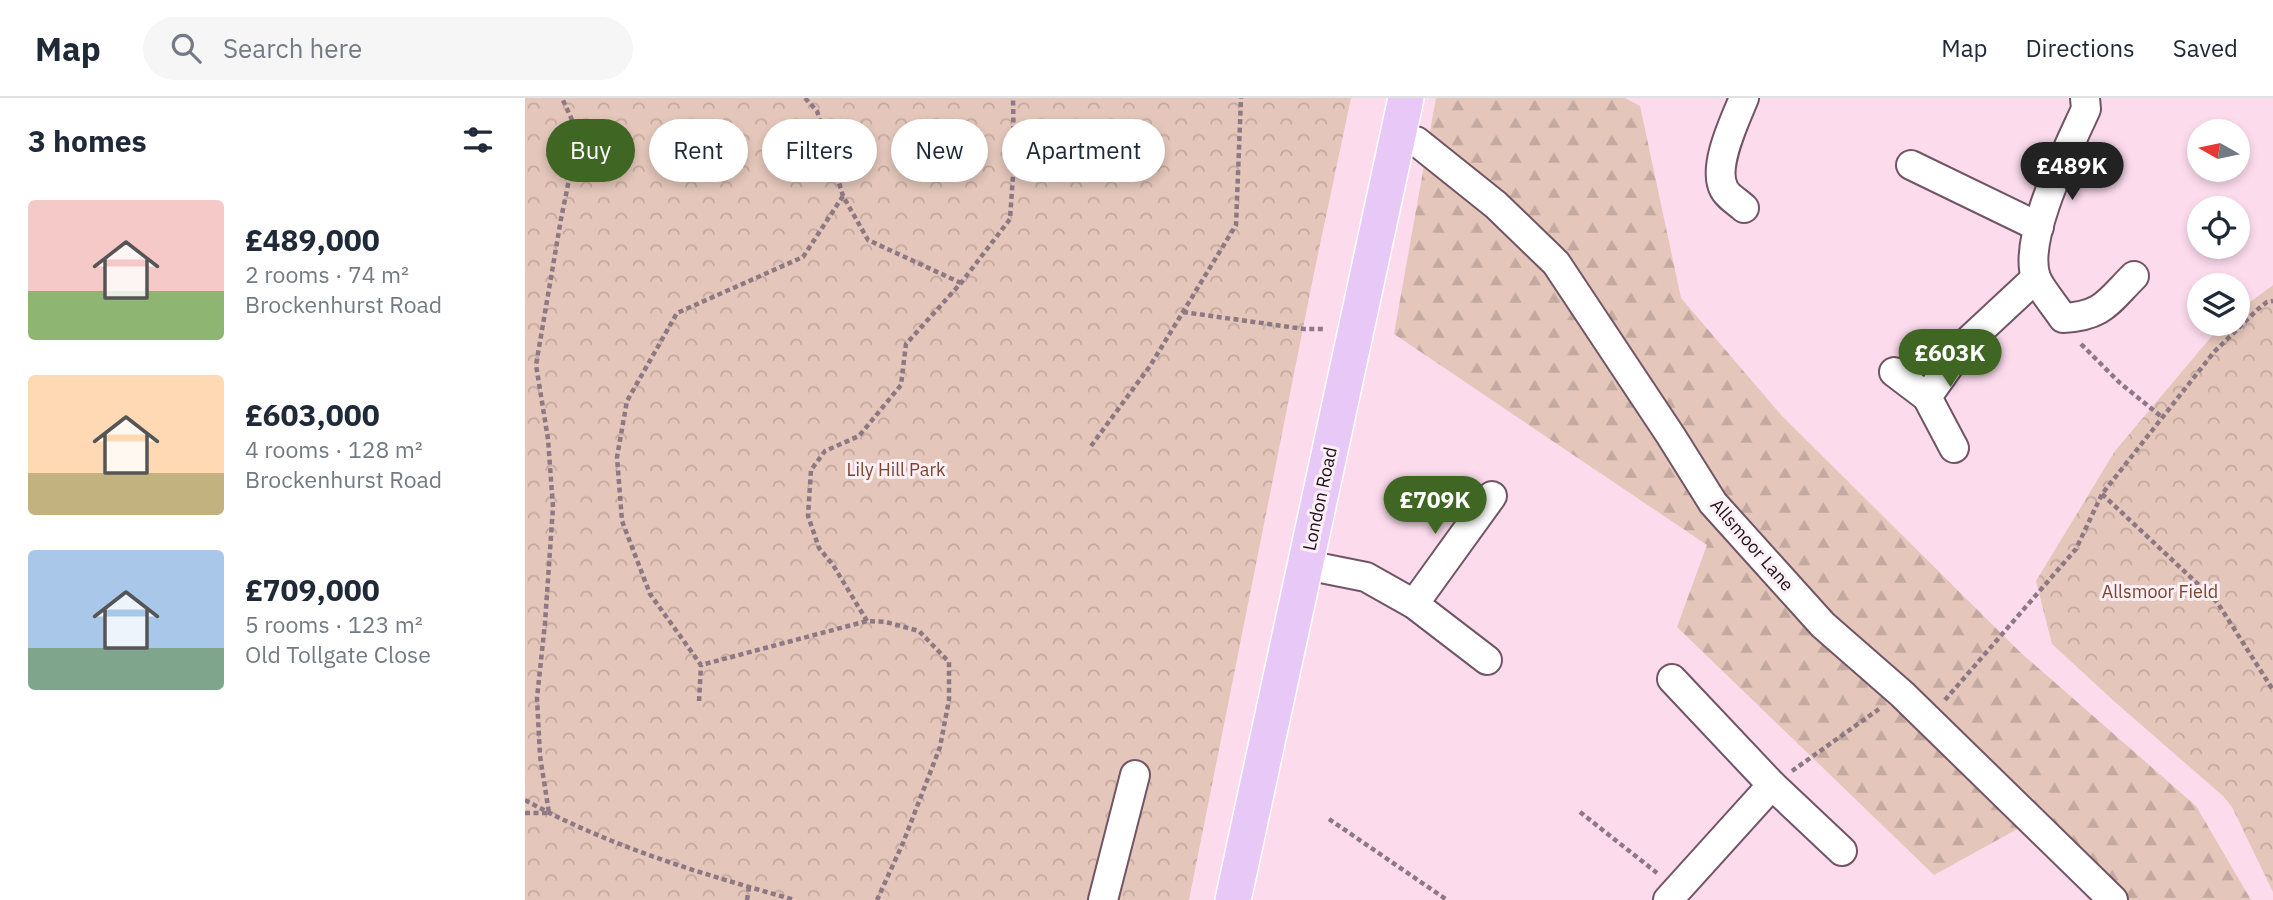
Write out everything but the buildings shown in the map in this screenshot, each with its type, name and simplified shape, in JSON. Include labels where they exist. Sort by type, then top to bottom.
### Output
[{"type":"main road","name":"London Road","points":[[1233,900],[1305,565],[1407,139],[1406,98]]},
{"type":"street","points":[[1744,98],[1723,152],[1721,171],[1724,189],[1744,208]]},
{"type":"street","points":[[2085,98],[2086,109],[2051,189],[2039,227],[2034,249],[2036,278],[2063,318],[2098,311],[2134,276]]},
{"type":"street","name":"Allsmoor Lane","points":[[1407,139],[1496,205],[1556,263],[1713,503],[1823,625],[1902,694],[2113,900]]},
{"type":"street","points":[[1911,165],[2039,227]]},
{"type":"street","points":[[1927,397],[1963,346],[2036,278]]},
{"type":"street","points":[[1894,372],[1927,397],[1954,448]]},
{"type":"street","points":[[1414,604],[1492,496]]},
{"type":"street","points":[[1305,565],[1366,577],[1414,604],[1487,660]]},
{"type":"street","points":[[1672,679],[1772,785],[1842,851]]},
{"type":"street","points":[[1103,900],[1135,775]]},
{"type":"street","points":[[1672,895],[1772,785]]},
{"type":"path","points":[[549,813],[540,756],[537,698],[553,507],[548,439],[536,365],[572,165],[572,120],[562,98]]},
{"type":"path","points":[[805,98],[817,111],[843,196],[868,240],[961,283]]},
{"type":"path","points":[[867,621],[833,565],[819,548],[808,516],[811,470],[825,451],[859,436],[901,385],[906,344],[961,283],[1010,219],[1014,161],[1013,98]]},
{"type":"path","points":[[1091,446],[1150,366],[1236,225],[1241,98]]},
{"type":"path","points":[[699,701],[701,664],[650,594],[622,521],[617,457],[627,401],[677,313],[803,257],[843,196]]},
{"type":"path","points":[[1929,720],[2075,549],[2102,494],[2119,470],[2222,344],[2257,309],[2273,301]]},
{"type":"path","points":[[1183,312],[1304,329],[1336,329]]},
{"type":"path","points":[[2063,318],[2080,344],[2120,383],[2163,418]]},
{"type":"path","points":[[2102,494],[2217,602],[2273,690]]},
{"type":"path","points":[[701,664],[867,621],[886,622],[919,631],[949,662],[949,700],[940,747],[903,843],[877,900]]},
{"type":"path","points":[[1772,785],[1902,694]]},
{"type":"path","points":[[525,800],[596,836],[652,857],[795,900]]},
{"type":"path","points":[[1580,812],[1672,895]]},
{"type":"path","points":[[525,813],[549,813]]},
{"type":"path","points":[[1329,818],[1447,900]]},
{"type":"path","points":[[747,900],[749,887]]},
{"type":"green space","name":"Lily Hill Park","points":[[525,98],[1351,98],[1189,900],[525,900]]},
{"type":"green space","points":[[1436,98],[1625,98],[1640,106],[1681,298],[1782,416],[2020,652],[2196,806],[2251,900],[2090,900],[2021,827],[1934,875],[1677,627],[1707,545],[1394,334]]},
{"type":"green space","name":"Allsmoor Field","points":[[2273,285],[2273,892],[2232,807],[2223,796],[2052,644],[2036,581],[2115,451],[2212,336],[2250,336],[2250,302]]}]
